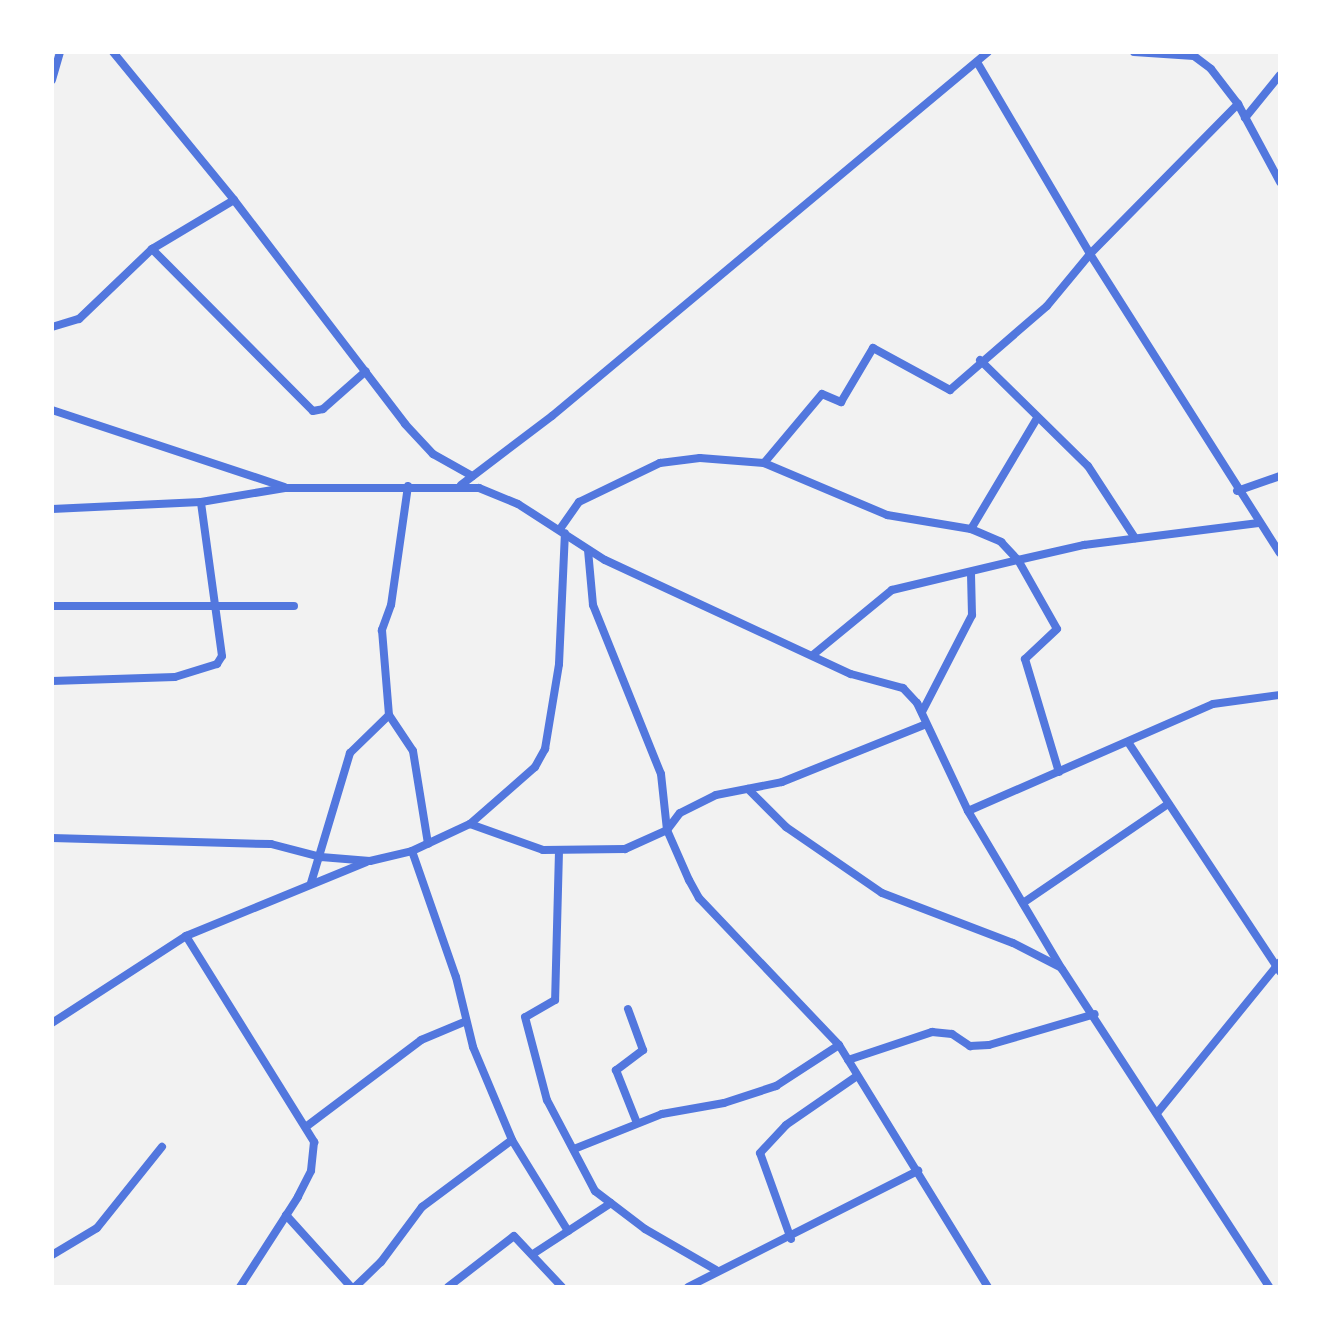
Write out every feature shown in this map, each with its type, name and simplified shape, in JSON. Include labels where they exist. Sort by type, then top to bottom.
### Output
[{"type":"street","points":[[52,80],[60,52]]},
{"type":"street","points":[[113,52],[234,200],[433,454],[472,476]]},
{"type":"street","points":[[461,485],[552,416],[988,52]]},
{"type":"street","points":[[1134,52],[1197,54],[1238,104],[1280,182]]},
{"type":"street","points":[[977,62],[1090,254],[1237,491],[1280,553]]},
{"type":"street","points":[[1245,118],[1280,75]]},
{"type":"street","points":[[764,463],[822,394],[841,402],[873,348],[946,391],[1047,306],[1090,254],[1238,104]]},
{"type":"street","points":[[52,327],[79,319],[152,249],[234,200]]},
{"type":"street","points":[[152,249],[313,411],[323,409],[366,371]]},
{"type":"street","points":[[980,360],[1036,420],[1088,466],[1135,538]]},
{"type":"street","points":[[52,410],[285,488]]},
{"type":"street","points":[[971,529],[1036,420]]},
{"type":"street","points":[[52,1023],[186,936],[311,883],[370,861],[412,851],[470,824],[535,767],[545,749],[559,664],[563,531],[579,502],[660,463],[700,458],[764,463],[887,515],[971,529],[994,537],[1018,560],[1058,631],[1025,659],[1059,772]]},
{"type":"street","points":[[1237,491],[1280,476]]},
{"type":"street","points":[[52,509],[201,502],[285,488],[461,485],[505,498],[563,531],[588,550],[814,654],[861,679],[894,683],[911,694],[968,811],[1062,969],[1095,1014],[1269,1287]]},
{"type":"street","points":[[408,486],[391,605],[382,630],[389,715],[413,751],[428,844]]},
{"type":"street","points":[[52,681],[206,672],[222,656],[201,502]]},
{"type":"street","points":[[814,654],[892,590],[1018,560],[1135,538],[1259,523]]},
{"type":"street","points":[[588,550],[593,605],[661,774],[667,830],[699,898],[839,1045],[988,1287]]},
{"type":"street","points":[[922,712],[972,615],[971,573]]},
{"type":"street","points":[[52,606],[294,606]]},
{"type":"street","points":[[968,811],[1213,704],[1279,697]]},
{"type":"street","points":[[311,883],[350,753],[389,715]]},
{"type":"street","points":[[470,824],[519,844],[559,851],[625,849],[667,830],[696,803],[782,782],[926,724]]},
{"type":"street","points":[[1128,742],[1279,967],[1158,1112]]},
{"type":"street","points":[[748,789],[786,827],[882,893],[932,916],[1013,943],[1062,969]]},
{"type":"street","points":[[1023,903],[1168,804]]},
{"type":"street","points":[[52,838],[271,844],[321,857],[370,861]]},
{"type":"street","points":[[412,851],[456,977],[464,1022],[512,1140],[568,1231]]},
{"type":"street","points":[[559,851],[555,1000],[525,1017],[547,1100],[593,1189],[716,1270]]},
{"type":"street","points":[[186,936],[261,1063],[307,1126],[315,1155],[286,1215],[240,1287]]},
{"type":"street","points":[[628,1009],[643,1050],[616,1070],[637,1123]]},
{"type":"street","points":[[848,1060],[932,1032],[952,1034],[970,1046],[989,1045],[1095,1014]]},
{"type":"street","points":[[307,1126],[421,1040],[464,1022]]},
{"type":"street","points":[[574,1149],[637,1123],[776,1086],[839,1045]]},
{"type":"street","points":[[791,1239],[760,1153],[786,1125],[857,1076]]},
{"type":"street","points":[[286,1215],[353,1287],[381,1262],[422,1207],[512,1140]]},
{"type":"street","points":[[54,1249],[97,1228],[162,1147]]},
{"type":"street","points":[[688,1287],[716,1270],[791,1239],[918,1171]]},
{"type":"street","points":[[533,1254],[611,1203]]},
{"type":"street","points":[[448,1287],[509,1238],[516,1237],[562,1287]]}]
